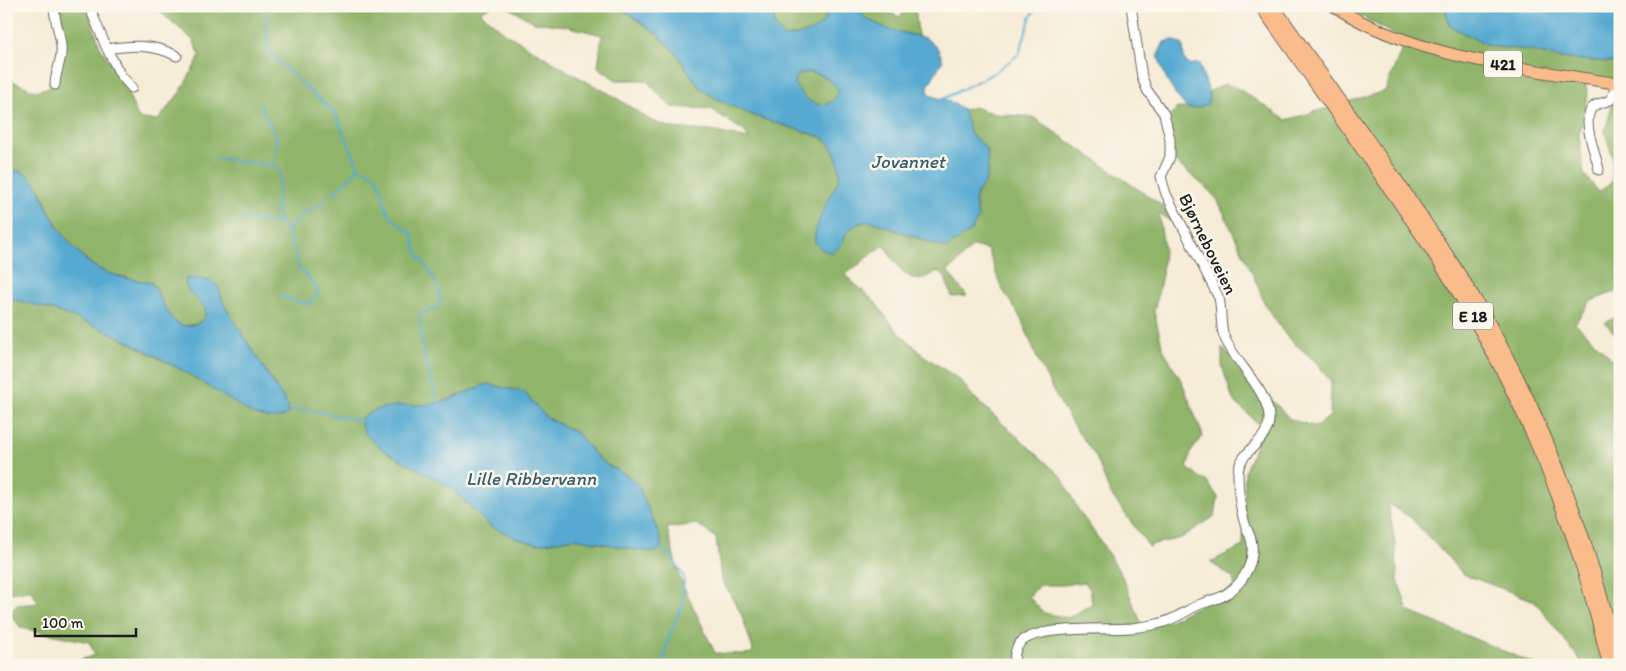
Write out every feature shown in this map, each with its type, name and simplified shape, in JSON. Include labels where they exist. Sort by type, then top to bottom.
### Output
[{"type":"highway","name":"E 18","points":[[1261,6],[1428,244],[1464,301],[1491,349],[1532,434],[1561,505],[1584,573],[1609,665]]},
{"type":"highway","name":"E 18","points":[[1273,6],[1439,242],[1505,353],[1541,428],[1577,518],[1601,595],[1619,665]]},
{"type":"main road","name":"421","points":[[1334,6],[1365,24],[1431,48],[1496,63],[1618,84]]},
{"type":"street","points":[[54,6],[54,18],[62,47],[55,85]]},
{"type":"street","points":[[89,6],[106,49],[120,74],[132,88]]},
{"type":"street","name":"Bjørneboveien","points":[[1015,665],[1016,649],[1020,642],[1031,636],[1084,629],[1131,628],[1159,624],[1173,619],[1200,604],[1216,600],[1229,593],[1240,582],[1249,566],[1252,547],[1242,514],[1238,469],[1246,455],[1264,436],[1267,429],[1268,413],[1256,386],[1232,352],[1223,334],[1222,310],[1219,298],[1166,194],[1161,177],[1170,157],[1170,139],[1164,114],[1147,90],[1142,77],[1131,6]]},
{"type":"street","points":[[106,49],[124,46],[152,46],[177,56]]},
{"type":"street","points":[[1599,170],[1589,136],[1590,114],[1594,106],[1612,99],[1618,84]]},
{"type":"green space","points":[[64,6],[78,6],[88,11],[101,49],[123,81],[138,118],[157,121],[181,91],[200,56],[193,40],[163,14],[157,6],[492,6],[480,12],[505,33],[610,94],[652,121],[672,128],[711,131],[749,139],[745,132],[711,109],[671,107],[646,80],[616,80],[598,67],[602,35],[566,26],[534,22],[506,6],[553,8],[555,6],[618,6],[657,34],[675,52],[700,88],[754,116],[822,137],[836,156],[839,167],[839,179],[816,230],[815,241],[821,249],[842,243],[852,227],[865,222],[871,221],[934,244],[978,219],[976,200],[978,192],[985,183],[981,143],[971,135],[963,110],[974,107],[995,114],[1033,117],[1164,207],[1185,241],[1172,222],[1159,214],[1164,249],[1162,275],[1154,312],[1163,349],[1182,382],[1203,436],[1191,452],[1187,468],[1207,482],[1218,497],[1215,516],[1181,538],[1150,545],[1150,548],[1110,493],[1096,457],[1073,425],[1053,391],[1036,356],[1022,320],[1001,287],[988,250],[973,246],[948,272],[967,296],[952,297],[945,277],[938,271],[922,279],[916,279],[906,274],[897,265],[884,245],[845,275],[874,301],[898,332],[926,357],[960,380],[974,397],[1061,476],[1079,511],[1122,576],[1142,625],[1169,621],[1235,587],[1233,578],[1210,562],[1243,546],[1245,471],[1263,428],[1233,400],[1222,366],[1222,347],[1290,419],[1316,427],[1330,416],[1331,382],[1316,362],[1287,337],[1266,307],[1252,272],[1217,199],[1173,160],[1165,122],[1177,108],[1198,108],[1207,104],[1209,92],[1225,84],[1239,89],[1286,120],[1385,91],[1405,41],[1343,6],[1444,6],[1450,26],[1489,46],[1528,50],[1559,58],[1620,63],[1620,290],[1591,301],[1575,323],[1620,367],[1620,658],[1583,664],[1535,601],[1463,574],[1410,517],[1388,504],[1395,543],[1398,580],[1408,611],[1537,665],[35,665],[71,663],[95,655],[89,642],[21,628],[9,613],[17,605],[39,603],[31,591],[6,593],[6,298],[35,303],[65,313],[101,328],[191,375],[288,413],[288,406],[224,305],[218,286],[186,279],[185,283],[189,292],[205,308],[205,317],[200,322],[192,325],[184,326],[178,323],[168,312],[152,283],[110,274],[95,267],[67,242],[50,213],[39,187],[9,175],[6,178],[6,78],[35,91],[50,87],[59,50],[58,10]],"holes":[[[1611,78],[1615,93],[1605,132],[1613,158],[1612,182],[1599,192],[1584,174],[1579,135],[1588,96],[1585,82]],[[487,384],[524,392],[547,418],[577,433],[596,456],[607,465],[630,477],[638,485],[661,539],[636,550],[576,538],[537,544],[490,526],[450,487],[418,468],[361,425],[362,418],[378,409],[428,405],[456,397]],[[697,524],[716,538],[721,579],[741,613],[753,650],[752,653],[715,653],[680,579],[667,528]],[[1084,582],[1090,589],[1092,604],[1068,618],[1044,613],[1029,597],[1039,585],[1063,585]]]},
{"type":"green space","points":[[777,6],[829,7],[819,27],[801,35],[785,37],[776,27],[774,16]]},
{"type":"green space","points":[[857,6],[873,6],[900,17],[909,6],[915,6],[918,36],[890,30],[866,19]]},
{"type":"green space","points":[[809,72],[823,76],[833,83],[839,91],[834,99],[822,105],[815,104],[802,95],[794,81],[798,75]]},
{"type":"green space","points":[[1616,317],[1620,320],[1620,339],[1605,323]]},
{"type":"water","name":"Jovannet","points":[[618,6],[777,6],[774,23],[785,37],[807,33],[820,26],[827,14],[828,6],[857,6],[866,19],[890,30],[926,38],[938,49],[943,60],[928,86],[928,93],[963,109],[971,135],[987,151],[988,172],[985,183],[977,193],[975,202],[978,219],[970,232],[946,248],[871,221],[853,226],[837,249],[830,253],[824,250],[816,243],[815,235],[820,219],[839,179],[840,172],[837,158],[831,145],[822,137],[754,116],[719,100],[700,88],[675,52],[657,34]],"holes":[[[809,72],[823,76],[839,91],[829,103],[815,104],[798,89],[794,81],[798,75]]]},
{"type":"water","points":[[1444,6],[1620,6],[1620,63],[1559,58],[1528,50],[1489,46],[1450,26]]},
{"type":"water","points":[[1173,40],[1183,45],[1184,59],[1189,65],[1199,63],[1209,92],[1208,104],[1198,108],[1187,108],[1169,84],[1158,55],[1164,42]]},
{"type":"water","points":[[17,170],[30,177],[34,182],[59,228],[70,244],[90,264],[110,274],[152,283],[168,312],[178,323],[184,326],[192,325],[200,322],[205,317],[205,308],[189,292],[185,283],[186,279],[194,278],[211,281],[218,286],[224,305],[288,406],[288,413],[281,418],[266,418],[253,414],[188,374],[122,338],[54,311],[6,298],[6,178]]},
{"type":"water","name":"Lille Ribbervann","points":[[487,384],[524,392],[547,418],[577,433],[596,456],[607,465],[630,477],[638,485],[661,539],[661,548],[656,552],[636,550],[576,538],[537,544],[516,538],[490,526],[450,487],[383,450],[366,435],[361,425],[362,418],[378,409],[437,403]]},
{"type":"waterway","points":[[263,6],[268,18],[266,43],[268,49],[277,60],[335,113],[359,168],[370,172],[376,177],[389,214],[412,234],[417,254],[434,279],[439,293],[440,305],[422,313],[420,319],[424,356],[438,403]]},
{"type":"waterway","points":[[943,99],[994,73],[1019,54],[1031,16],[1038,6]]},
{"type":"waterway","points":[[260,104],[277,136],[276,160]]},
{"type":"waterway","points":[[216,158],[276,166]]},
{"type":"waterway","points":[[276,164],[276,168],[280,169],[277,201],[278,215],[287,231]]},
{"type":"waterway","points":[[332,195],[359,168]]},
{"type":"waterway","points":[[281,296],[309,304],[318,291],[315,285],[298,267],[297,258],[288,232],[298,217],[314,209],[327,199]]},
{"type":"waterway","points":[[240,219],[280,223]]},
{"type":"waterway","points":[[288,410],[317,411],[362,421]]},
{"type":"waterway","points":[[661,548],[671,556],[684,577],[682,605],[668,639],[663,665]]}]
